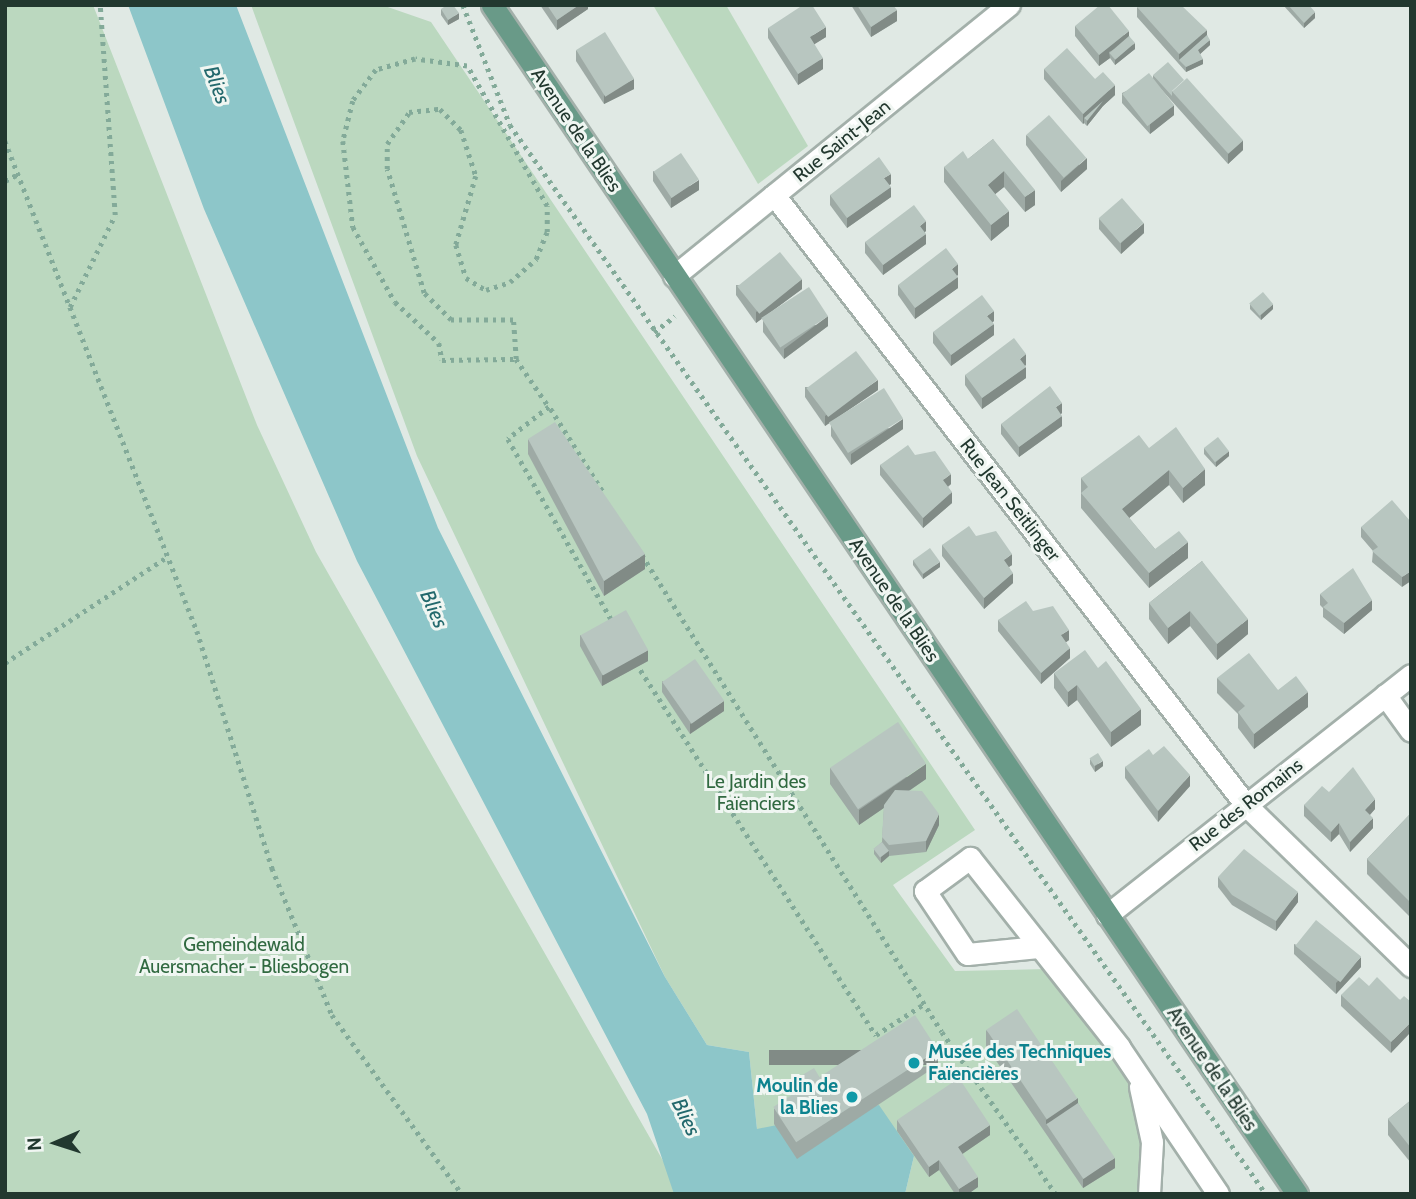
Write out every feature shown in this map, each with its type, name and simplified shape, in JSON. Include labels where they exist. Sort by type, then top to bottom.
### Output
[{"type":"main road","name":"Avenue de la Blies","points":[[492,5],[1297,1194]]},
{"type":"street","name":"Rue Saint-Jean","points":[[674,276],[1009,5]]},
{"type":"street","name":"Rue Jean Seitlinger","points":[[774,195],[1246,805],[1411,967]]},
{"type":"street","name":"Rue des Romains","points":[[1107,915],[1411,675]]},
{"type":"street","points":[[1384,695],[1411,731]]},
{"type":"street","points":[[1038,947],[967,954],[925,891],[970,858],[1138,1074],[1218,1194]]},
{"type":"street","points":[[1138,1074],[1152,1142],[1149,1194]]},
{"type":"path","points":[[69,308],[115,215],[100,5]]},
{"type":"path","points":[[463,5],[510,125],[1265,1194]]},
{"type":"path","points":[[516,359],[442,360],[439,343],[395,302],[353,227],[343,141],[353,101],[376,70],[415,59],[467,66],[547,206],[547,232],[536,259],[510,282],[486,290],[466,278],[456,245],[476,176],[461,130],[440,108],[408,112],[387,144],[387,169],[424,293],[452,320],[513,320],[516,359],[608,500]]},
{"type":"path","points":[[5,141],[167,557],[272,868],[332,1015],[462,1194]]},
{"type":"path","points":[[5,181],[18,174]]},
{"type":"path","points":[[549,407],[508,439],[620,636]]},
{"type":"path","points":[[637,547],[924,1004],[1056,1194]]},
{"type":"path","points":[[5,663],[167,557]]},
{"type":"path","points":[[634,659],[876,1035],[924,1004]]},
{"type":"green space","name":"Gemeindewald Auersmacher - Bliesbogen","points":[[5,5],[93,5],[257,425],[316,552],[682,1194],[5,1194]]},
{"type":"green space","name":"Le Jardin des Faïenciers","points":[[251,5],[382,5],[431,22],[975,830],[893,885],[955,971],[1047,969],[1130,1077],[1146,1144],[1141,1194],[905,1194],[914,1156],[797,1159],[757,1129],[749,1052],[707,1045],[665,977],[417,456]]},
{"type":"green space","points":[[653,5],[726,5],[808,146],[758,184]]},
{"type":"water","name":"Blies","points":[[128,5],[236,5],[438,528],[665,977],[707,1045],[749,1052],[757,1129],[879,1105],[914,1156],[905,1194],[674,1194],[647,1114],[357,561],[204,209]]},
{"type":"building","points":[[453,5],[459,13],[448,20],[441,9]]},
{"type":"building","points":[[547,5],[579,5],[557,20]]},
{"type":"building","points":[[803,5],[812,5],[826,27],[810,37],[823,58],[798,74],[768,28]]},
{"type":"building","points":[[857,5],[893,5],[897,10],[871,27]]},
{"type":"building","points":[[1100,5],[1108,5],[1129,31],[1099,55],[1075,26]]},
{"type":"building","points":[[1181,5],[1207,30],[1179,54],[1137,7]]},
{"type":"building","points":[[1288,5],[1309,5],[1315,12],[1304,23]]},
{"type":"building","points":[[605,32],[634,79],[605,97],[576,50]]},
{"type":"building","points":[[1207,35],[1210,40],[1198,50],[1203,59],[1186,67],[1179,60]]},
{"type":"building","points":[[1129,36],[1135,43],[1115,60],[1109,53]]},
{"type":"building","points":[[1067,48],[1095,79],[1103,72],[1115,85],[1083,114],[1044,69]]},
{"type":"building","points":[[1168,62],[1184,80],[1172,91],[1172,96],[1153,75]]},
{"type":"building","points":[[1149,73],[1174,105],[1147,126],[1122,94]]},
{"type":"building","points":[[1187,78],[1243,140],[1228,154],[1172,91]]},
{"type":"building","points":[[1103,101],[1087,121],[1084,118]]},
{"type":"building","points":[[1049,115],[1086,158],[1064,178],[1026,135]]},
{"type":"building","points":[[993,139],[1035,190],[1025,197],[1004,171],[988,185],[1009,211],[991,225],[944,167],[963,151],[968,159]]},
{"type":"building","points":[[681,153],[699,180],[672,198],[654,171]]},
{"type":"building","points":[[879,157],[891,174],[884,178],[891,187],[847,218],[830,195]]},
{"type":"building","points":[[1122,198],[1144,223],[1120,243],[1099,218]]},
{"type":"building","points":[[914,205],[926,221],[920,226],[926,234],[883,265],[865,242]]},
{"type":"building","points":[[946,248],[958,264],[952,269],[958,277],[915,308],[898,285]]},
{"type":"building","points":[[780,252],[802,279],[759,314],[737,287]]},
{"type":"building","points":[[809,287],[828,316],[780,347],[761,318]]},
{"type":"building","points":[[1263,292],[1273,304],[1259,316],[1249,304]]},
{"type":"building","points":[[982,295],[994,311],[987,316],[994,324],[951,355],[933,332]]},
{"type":"building","points":[[1014,338],[1026,354],[1020,359],[1026,367],[982,398],[965,375]]},
{"type":"building","points":[[856,351],[878,380],[828,417],[806,388]]},
{"type":"building","points":[[1050,386],[1062,403],[1056,407],[1062,416],[1019,447],[1001,424]]},
{"type":"building","points":[[884,388],[903,419],[848,453],[829,422]]},
{"type":"building","points":[[555,422],[645,554],[604,581],[528,439]]},
{"type":"building","points":[[1176,427],[1205,469],[1183,488],[1169,470],[1122,509],[1155,549],[1179,531],[1188,542],[1149,573],[1081,493],[1088,487],[1081,478],[1139,435],[1149,448]]},
{"type":"building","points":[[1218,437],[1229,451],[1215,462],[1204,448]]},
{"type":"building","points":[[908,445],[915,455],[935,451],[951,474],[943,480],[952,492],[923,518],[880,465]]},
{"type":"building","points":[[1392,500],[1411,522],[1411,571],[1402,577],[1372,551],[1378,547],[1361,527]]},
{"type":"building","points":[[969,526],[976,536],[996,531],[1012,554],[1004,560],[1013,573],[984,598],[942,545]]},
{"type":"building","points":[[930,548],[940,562],[923,574],[913,560]]},
{"type":"building","points":[[1202,561],[1248,619],[1217,644],[1190,611],[1168,628],[1149,603]]},
{"type":"building","points":[[1353,568],[1372,600],[1344,623],[1323,607],[1328,603],[1320,594]]},
{"type":"building","points":[[1026,601],[1033,611],[1053,606],[1069,630],[1061,635],[1070,648],[1041,673],[998,620]]},
{"type":"building","points":[[626,610],[648,650],[603,675],[581,635]]},
{"type":"building","points":[[1085,650],[1098,668],[1106,661],[1141,709],[1111,732],[1077,685],[1068,692],[1054,673]]},
{"type":"building","points":[[1249,653],[1278,690],[1296,676],[1308,692],[1254,734],[1238,712],[1245,706],[1217,678]]},
{"type":"building","points":[[695,659],[724,701],[691,724],[662,682]]},
{"type":"building","points":[[898,722],[926,763],[858,809],[830,768]]},
{"type":"building","points":[[1164,746],[1190,775],[1158,811],[1125,767],[1149,749],[1153,755]]},
{"type":"building","points":[[1098,753],[1103,761],[1094,766],[1090,758]]},
{"type":"building","points":[[1353,767],[1375,799],[1365,810],[1373,818],[1350,842],[1339,823],[1331,832],[1304,805],[1322,786],[1329,792]]},
{"type":"building","points":[[895,790],[922,791],[939,814],[926,841],[889,845],[882,837],[884,805]]},
{"type":"building","points":[[1411,813],[1411,903],[1367,859]]},
{"type":"building","points":[[882,842],[889,851],[880,857],[873,849]]},
{"type":"building","points":[[1244,849],[1298,892],[1276,921],[1232,895],[1218,877]]},
{"type":"building","points":[[1316,920],[1361,957],[1340,982],[1295,946]]},
{"type":"building","points":[[1359,977],[1369,986],[1377,977],[1400,1000],[1404,996],[1411,1002],[1411,1022],[1391,1042],[1341,995]]},
{"type":"building","points":[[1017,1009],[1077,1099],[1047,1119],[986,1030]]},
{"type":"building","name":"Moulin de la Blies","points":[[915,1015],[938,1050],[796,1142],[773,1107]]},
{"type":"building","points":[[814,1068],[820,1078],[794,1094],[788,1083]]},
{"type":"building","points":[[959,1078],[990,1125],[958,1147],[978,1177],[959,1189],[939,1160],[929,1167],[897,1120]]},
{"type":"building","points":[[1411,1100],[1411,1148],[1388,1119]]},
{"type":"building","points":[[1078,1103],[1115,1158],[1083,1179],[1046,1124]]},
{"type":"place","name":"Musée des Techniques Faïencières","points":[[914,1063]]},
{"type":"place","name":"Moulin de la Blies","points":[[852,1097]]}]
